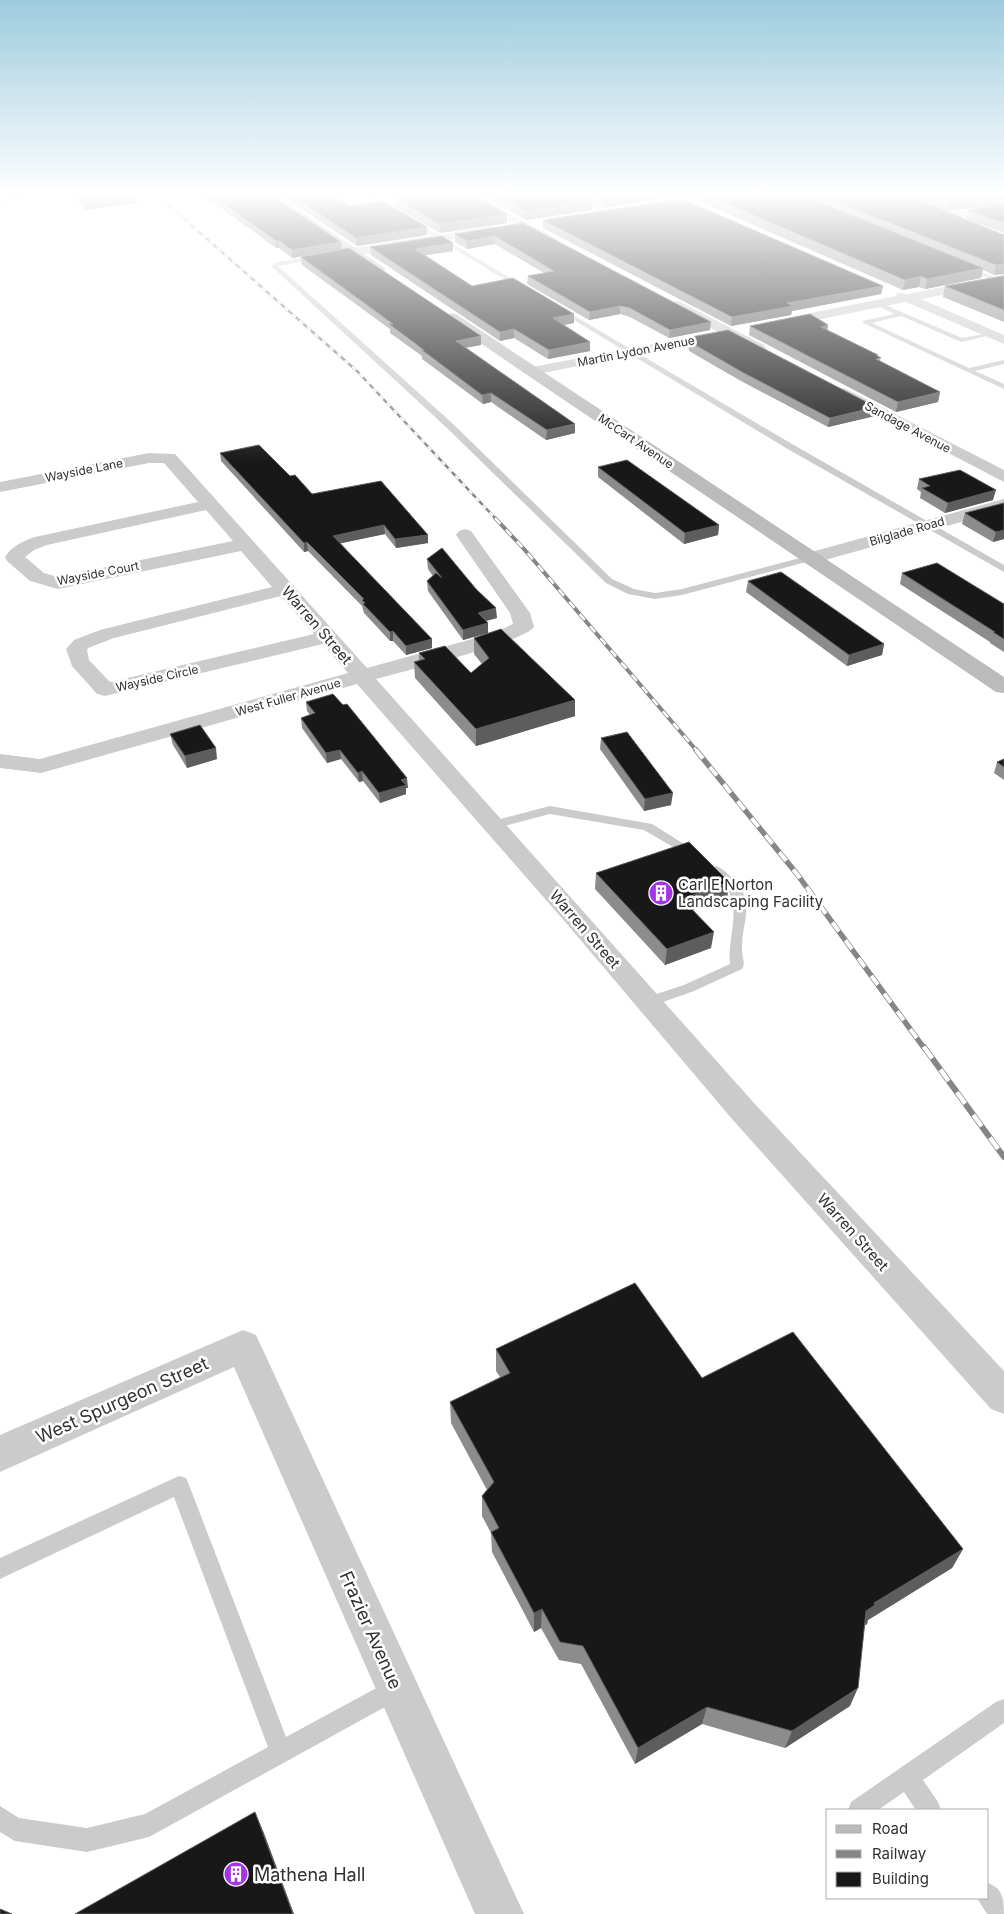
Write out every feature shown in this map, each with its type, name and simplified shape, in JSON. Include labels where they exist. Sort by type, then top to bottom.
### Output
[{"type":"main road","name":"McCart Avenue","points":[[434,306],[1004,687]]},
{"type":"street","name":"Martin Lydon Avenue","points":[[532,371],[983,284]]},
{"type":"street","points":[[882,287],[1004,340]]},
{"type":"street","points":[[662,297],[774,356]]},
{"type":"street","name":"Sandage Avenue","points":[[834,388],[1004,477]]},
{"type":"street","name":"Wayside Lane","points":[[0,487],[149,458],[169,458]]},
{"type":"street","name":"Warren Street","points":[[169,458],[743,1110],[1004,1397]]},
{"type":"street","name":"Wayside Court","points":[[211,504],[27,546],[14,557],[26,567],[30,574],[58,583],[246,544]]},
{"type":"street","name":"Bilglade Road","points":[[811,558],[1004,504]]},
{"type":"street","name":"West Fuller Avenue","points":[[0,761],[41,766],[501,637],[524,627],[520,613],[465,535]]},
{"type":"street","name":"Wayside Circle","points":[[286,589],[106,634],[81,644],[76,649],[79,662],[105,689],[115,688],[328,637]]},
{"type":"street","name":"West Spurgeon Street","points":[[0,1454],[243,1346]]},
{"type":"street","name":"Frazier Avenue","points":[[243,1346],[500,1914]]},
{"type":"lane","points":[[294,284],[449,425],[609,581],[631,592],[655,596],[682,592],[811,558]]},
{"type":"lane","points":[[517,284],[532,293]]},
{"type":"lane","points":[[548,302],[789,446],[1004,569]]},
{"type":"lane","points":[[878,304],[961,340],[989,334]]},
{"type":"lane","points":[[902,314],[865,322],[1004,387]]},
{"type":"lane","points":[[968,370],[1004,362]]},
{"type":"lane","points":[[493,825],[550,810],[648,828],[706,861],[732,885],[741,903],[735,950],[737,966],[689,988],[649,1002]]},
{"type":"lane","points":[[0,1569],[179,1485],[281,1752]]},
{"type":"lane","points":[[0,1818],[15,1829],[87,1840],[149,1825],[398,1688]]},
{"type":"lane","points":[[860,1809],[1004,1710]]},
{"type":"lane","points":[[907,1777],[929,1809]]},
{"type":"lane","points":[[989,1896],[1001,1914]]},
{"type":"building","points":[[339,284],[403,284],[481,336],[456,341],[575,424],[547,430],[491,393],[482,395],[389,324],[393,324]]},
{"type":"building","points":[[427,284],[469,284],[472,286],[524,284],[574,314],[553,318],[590,342],[549,350],[514,329],[500,332]]},
{"type":"building","points":[[542,284],[639,284],[711,322],[670,330],[630,308],[620,306],[590,312]]},
{"type":"building","points":[[668,284],[879,284],[883,286],[787,303],[793,306],[732,317]]},
{"type":"building","points":[[1004,284],[1004,310],[945,286]]},
{"type":"building","points":[[810,314],[828,325],[821,327],[878,355],[876,355],[881,358],[876,359],[940,392],[898,402],[750,326]]},
{"type":"building","points":[[728,330],[876,407],[830,418],[742,372],[686,338]]},
{"type":"building","points":[[259,445],[290,476],[295,475],[312,494],[381,481],[428,535],[395,539],[384,525],[333,536],[432,639],[406,646],[393,631],[390,632],[363,604],[365,603],[362,600],[364,599],[307,542],[304,543],[220,453]]},
{"type":"building","points":[[627,460],[719,525],[685,533],[598,467]]},
{"type":"building","points":[[960,470],[996,490],[948,503],[922,488],[930,486],[919,479]]},
{"type":"building","points":[[1004,503],[1004,530],[996,532],[965,513]]},
{"type":"building","points":[[442,548],[476,589],[496,608],[478,613],[488,623],[463,630],[427,581],[436,573],[442,578],[427,559]]},
{"type":"building","points":[[937,563],[1004,604],[1004,639],[902,573]]},
{"type":"building","points":[[781,572],[884,644],[849,655],[748,581]]},
{"type":"building","points":[[501,629],[575,700],[476,729],[414,662],[425,659],[419,653],[445,646],[471,673],[489,658],[474,638]]},
{"type":"building","points":[[333,694],[343,705],[347,704],[407,778],[401,780],[406,785],[379,793],[362,771],[358,773],[340,750],[326,753],[301,718],[315,713],[306,702]]},
{"type":"building","points":[[200,725],[216,748],[185,756],[170,734]]},
{"type":"building","points":[[627,732],[673,793],[645,799],[601,738]]},
{"type":"building","points":[[1004,759],[1004,767],[997,762]]},
{"type":"building","points":[[689,842],[729,882],[682,899],[714,932],[667,949],[596,873]]},
{"type":"building","points":[[635,1283],[702,1378],[793,1332],[963,1549],[874,1603],[875,1605],[866,1611],[858,1688],[792,1731],[707,1707],[638,1748],[583,1646],[560,1642],[542,1609],[534,1613],[491,1532],[499,1528],[482,1496],[494,1482],[450,1402],[510,1373],[496,1349]]},
{"type":"building","name":"Mathena Hall","points":[[255,1812],[293,1914],[75,1914]]},
{"type":"building","points":[[0,1909],[12,1914],[0,1914]]},
{"type":"railway","points":[[258,284],[357,371],[496,519]]},
{"type":"railway","points":[[495,518],[524,549],[697,751]]},
{"type":"railway","points":[[696,750],[797,874],[924,1048]]},
{"type":"railway","points":[[924,1047],[1004,1157]]},
{"type":"place","name":"Carl E Norton Landscaping Facility","points":[[661,893]]},
{"type":"place","name":"Mathena Hall","points":[[236,1874]]}]
